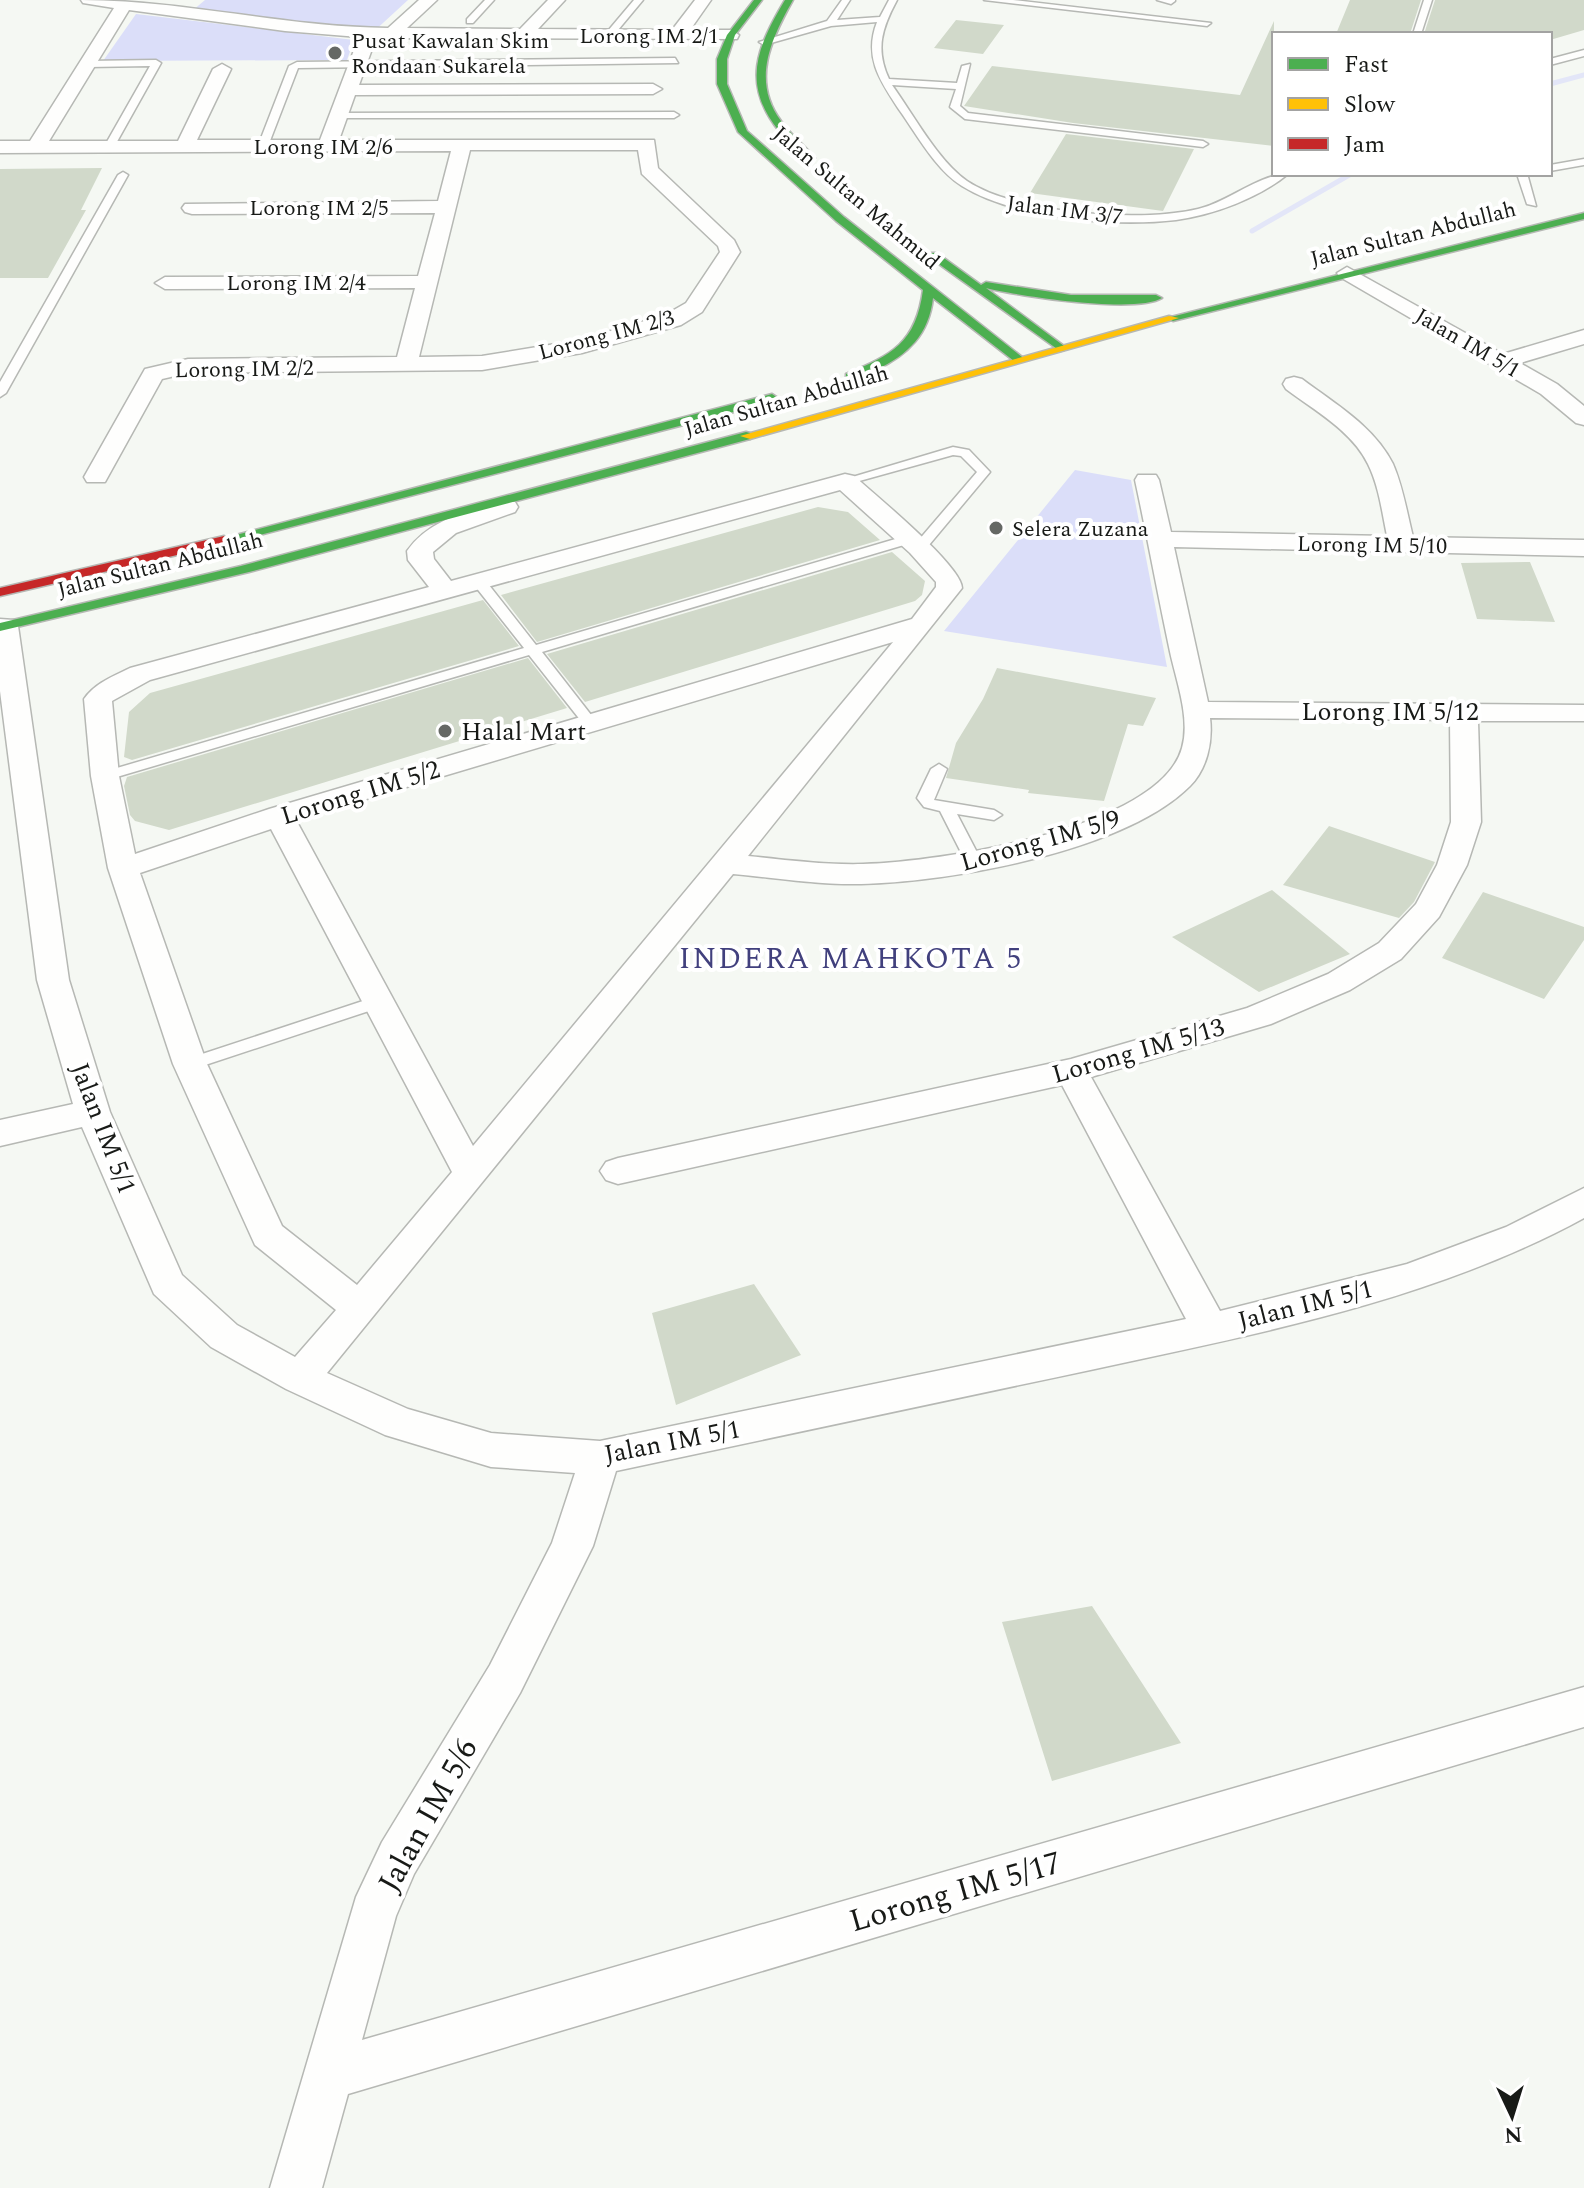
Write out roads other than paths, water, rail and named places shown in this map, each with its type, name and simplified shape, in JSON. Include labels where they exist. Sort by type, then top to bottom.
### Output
[{"type":"main road","name":"Jalan Sultan Mahmud","points":[[758,0],[731,35],[722,59],[722,84],[743,132],[840,219],[1018,359]]},
{"type":"main road","name":"Jalan Sultan Mahmud","points":[[789,0],[764,42],[757,64],[763,102],[792,142],[822,168]]},
{"type":"main road","name":"Jalan Sultan Abdullah","points":[[2,615],[244,569],[625,470],[1018,359],[1347,273],[1584,216]]},
{"type":"main road","name":"Jalan Sultan Mahmud","points":[[913,239],[961,277],[1045,328],[1060,348]]},
{"type":"main road","points":[[1392,298],[1394,274],[1400,261]]},
{"type":"main road","points":[[961,277],[1013,293],[1049,299],[1117,301],[1164,296],[1082,318]]},
{"type":"main road","name":"Jalan Sultan Abdullah","points":[[923,359],[842,379],[883,363],[912,342],[925,327],[929,289]]},
{"type":"main road","points":[[966,348],[1045,328]]},
{"type":"main road","name":"Jalan Sultan Abdullah","points":[[2,615],[246,535],[790,393]]},
{"type":"street","name":"Lorong IM 2/1","points":[[89,0],[285,26],[369,33],[530,28],[610,34],[731,35]]},
{"type":"street","points":[[392,33],[429,0]]},
{"type":"street","points":[[407,19],[470,21],[530,28],[557,0]]},
{"type":"street","points":[[677,35],[703,0]]},
{"type":"street","points":[[36,147],[124,5]]},
{"type":"street","points":[[327,146],[369,33]]},
{"type":"street","points":[[184,147],[222,69]]},
{"type":"street","points":[[348,90],[653,89]]},
{"type":"street","name":"Lorong IM 2/6","points":[[0,147],[647,144]]},
{"type":"street","name":"Lorong IM 2/3","points":[[406,366],[482,363],[582,346],[673,320],[694,307],[730,252],[727,244],[649,170],[647,144]]},
{"type":"street","points":[[406,366],[462,145]]},
{"type":"street","name":"Lorong IM 2/5","points":[[192,208],[447,207]]},
{"type":"street","name":"Jalan IM 5/1","points":[[1347,273],[1549,389],[1584,418]]},
{"type":"street","name":"Lorong IM 2/4","points":[[165,283],[427,282]]},
{"type":"street","points":[[1502,361],[1584,337]]},
{"type":"street","name":"Lorong IM 2/2","points":[[96,477],[153,374],[188,366],[406,366]]},
{"type":"street","points":[[1294,384],[1352,428],[1368,446],[1381,466],[1402,544]]},
{"type":"street","points":[[446,592],[421,560],[420,551],[425,542],[470,518],[625,470]]},
{"type":"street","name":"Lorong IM 5/9","points":[[725,863],[864,874],[974,862],[1100,828],[1138,812],[1163,796],[1183,775],[1196,750],[1195,710],[1147,480]]},
{"type":"street","points":[[300,1378],[360,1308],[921,625],[950,585],[914,543],[845,481],[140,674],[113,687],[98,699],[105,776],[123,868],[190,1064],[268,1235],[360,1308]]},
{"type":"street","name":"Lorong IM 5/10","points":[[1160,539],[1584,548]]},
{"type":"street","name":"Jalan IM 5/1","points":[[2,615],[53,980],[93,1112],[167,1284],[224,1336],[300,1378],[399,1423],[491,1450],[600,1458],[1210,1329],[1412,1277],[1519,1237],[1584,1202]]},
{"type":"street","name":"Lorong IM 5/2","points":[[123,868],[279,816],[921,625]]},
{"type":"street","name":"Lorong IM 5/12","points":[[1195,710],[1584,713]]},
{"type":"street","name":"Lorong IM 5/13","points":[[618,1171],[1071,1071],[1259,1016],[1339,982],[1390,951],[1428,910],[1452,865],[1466,822],[1464,712]]},
{"type":"street","points":[[279,816],[470,1173]]},
{"type":"street","points":[[1071,1071],[1210,1329]]},
{"type":"street","points":[[0,1133],[93,1112]]},
{"type":"street","name":"Jalan IM 5/6","points":[[296,2188],[373,1914],[398,1858],[505,1679],[572,1546],[600,1458]]},
{"type":"street","name":"Lorong IM 5/17","points":[[327,2075],[1584,1707]]},
{"type":"lane","points":[[470,21],[490,0]]},
{"type":"lane","points":[[610,34],[639,0]]},
{"type":"lane","points":[[830,23],[846,0]]},
{"type":"lane","name":"Jalan IM 3/7","points":[[893,0],[875,33],[876,64],[885,82],[959,181],[991,199],[1091,215],[1181,216],[1228,201],[1279,176]]},
{"type":"lane","points":[[988,0],[1207,23]]},
{"type":"lane","points":[[1161,0],[1171,1]]},
{"type":"lane","points":[[1418,32],[1428,0]]},
{"type":"lane","points":[[764,42],[830,23],[883,19]]},
{"type":"lane","points":[[1552,52],[1566,58]]},
{"type":"lane","points":[[1552,62],[1584,53]]},
{"type":"lane","points":[[263,146],[294,66],[358,62],[675,61]]},
{"type":"lane","points":[[88,64],[156,63],[109,147]]},
{"type":"lane","points":[[967,66],[955,107],[965,116],[1203,144]]},
{"type":"lane","points":[[885,82],[959,86]]},
{"type":"lane","points":[[338,116],[674,115]]},
{"type":"lane","points":[[1552,168],[1584,162]]},
{"type":"lane","points":[[0,393],[123,175]]},
{"type":"lane","points":[[1524,176],[1531,204]]},
{"type":"lane","points":[[105,776],[914,543],[984,472],[965,453],[953,451],[845,481]]},
{"type":"lane","points":[[480,583],[590,723]]},
{"type":"lane","points":[[939,769],[926,801],[994,815]]},
{"type":"lane","points":[[946,807],[974,862]]},
{"type":"lane","points":[[190,1064],[378,1002]]},
{"type":"waterway","points":[[1552,83],[1584,75]]},
{"type":"waterway","points":[[1252,231],[1348,176]]},
{"type":"place","name":"Pusat Kawalan Skim Rondaan Sukarela","points":[[335,53]]},
{"type":"place","name":"Selera Zuzana","points":[[996,528]]},
{"type":"place","name":"Halal Mart","points":[[445,731]]},
{"type":"district","name":"INDERA MAHKOTA 5","points":[[851,958]]}]
